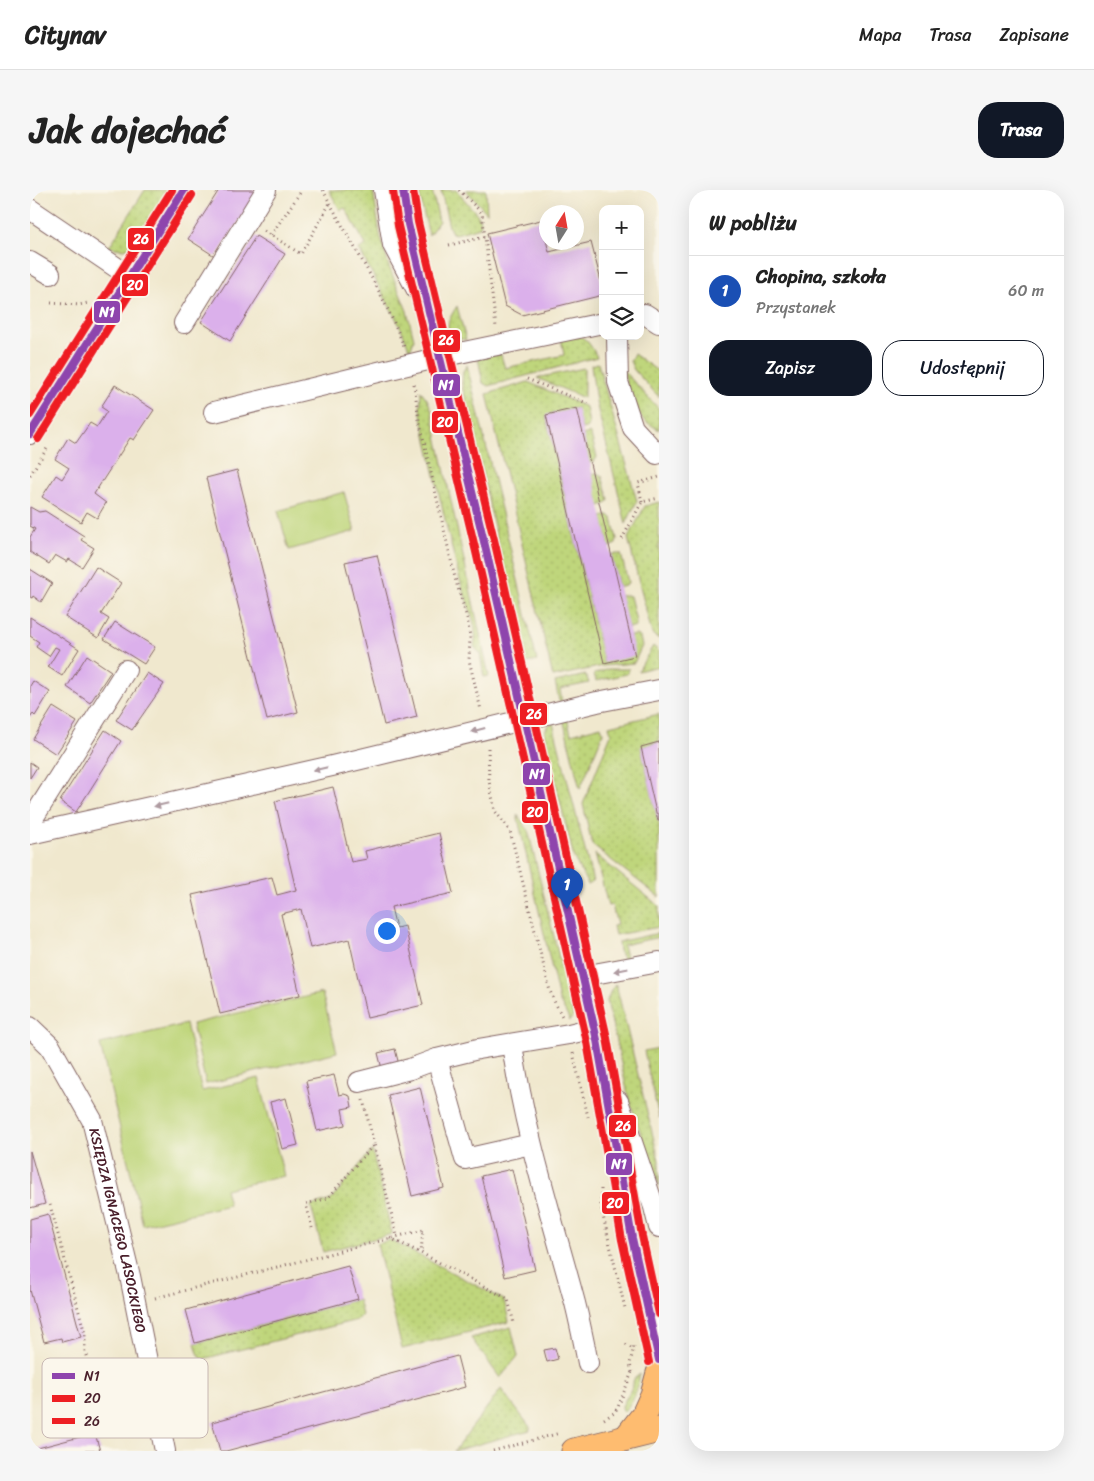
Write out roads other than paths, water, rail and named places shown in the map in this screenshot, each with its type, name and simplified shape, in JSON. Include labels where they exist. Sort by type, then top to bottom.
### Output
[{"type":"main road","points":[[626,1438],[644,1416],[653,1395],[639,1371]]},
{"type":"main road","points":[[570,1442],[626,1438],[659,1430]]},
{"type":"street","points":[[30,434],[184,190]]},
{"type":"street","points":[[184,323],[266,190]]},
{"type":"street","points":[[384,190],[393,245],[430,316]]},
{"type":"street","points":[[403,190],[408,224],[525,720],[596,1034],[632,1238],[659,1360]]},
{"type":"street","points":[[30,209],[129,276]]},
{"type":"street","points":[[30,262],[50,274]]},
{"type":"street","points":[[644,314],[659,324]]},
{"type":"street","points":[[214,412],[440,357],[599,324]]},
{"type":"street","points":[[617,340],[618,382],[633,428],[657,454]]},
{"type":"street","points":[[30,823],[126,670]]},
{"type":"street","points":[[30,834],[332,766],[597,702],[659,690]]},
{"type":"street","points":[[583,976],[659,962]]},
{"type":"street","name":"KSIĘDZA IGNACEGO LASOCKIEGO","points":[[30,1027],[50,1046],[92,1120],[130,1276],[146,1358]]},
{"type":"street","points":[[359,1082],[478,1049],[570,1034],[596,1034]]},
{"type":"street","points":[[596,1034],[659,1227]]},
{"type":"street","points":[[512,1044],[516,1075],[531,1144],[575,1305],[588,1363]]},
{"type":"street","points":[[438,1059],[465,1159],[531,1144]]},
{"type":"street","name":"KSIĘDZA IGNACEGO LASOCKIEGO","points":[[162,1438],[165,1451]]},
{"type":"place","name":"Chopina, szkoła","points":[[567,909]]}]
